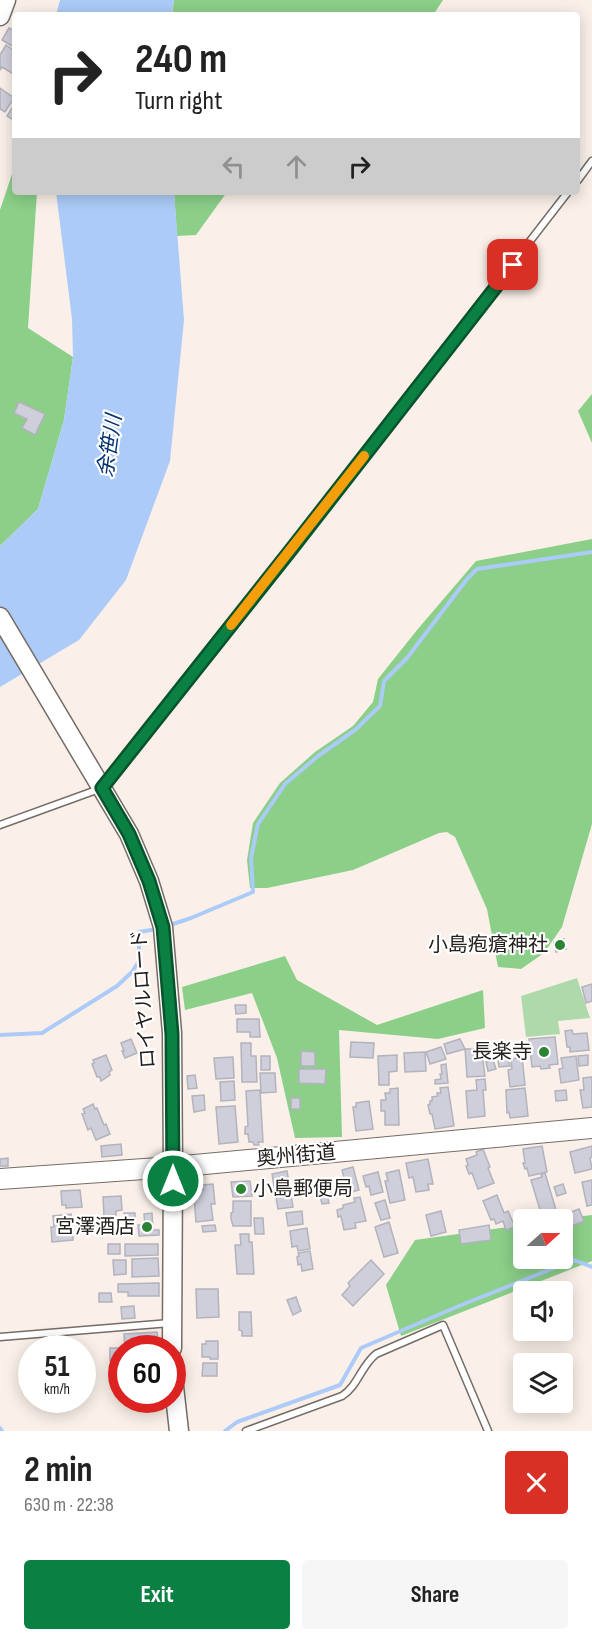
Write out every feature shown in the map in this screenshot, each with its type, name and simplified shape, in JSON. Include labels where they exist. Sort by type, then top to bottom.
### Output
[{"type":"highway","name":"奥州街道","points":[[0,1179],[173,1167],[592,1128]]},
{"type":"main road","points":[[0,16],[6,0]]},
{"type":"main road","name":"ロイヤルロード","points":[[0,617],[129,834],[149,881],[163,927],[172,1034],[171,1335]]},
{"type":"main road","points":[[177,1413],[179,1431]]},
{"type":"lane","points":[[580,177],[592,161]]},
{"type":"lane","points":[[0,825],[102,788],[312,524],[566,195]]},
{"type":"lane","points":[[0,1337],[171,1323]]},
{"type":"lane","points":[[246,1431],[342,1396],[349,1392],[368,1361],[376,1354],[443,1325],[488,1431]]},
{"type":"green space","points":[[174,0],[443,0],[435,12],[172,12]]},
{"type":"green space","points":[[12,174],[12,195],[37,195],[28,328],[73,357],[64,420],[38,509],[0,546],[0,210]]},
{"type":"green space","points":[[174,195],[225,195],[196,235],[177,236]]},
{"type":"green space","points":[[592,394],[592,443],[578,411]]},
{"type":"green space","points":[[592,539],[592,824],[562,927],[544,953],[521,969],[498,967],[487,909],[455,837],[447,832],[439,833],[353,870],[267,888],[250,888],[247,860],[253,823],[280,783],[315,752],[353,726],[373,702],[378,679],[476,561]]},
{"type":"green space","points":[[285,956],[297,980],[377,1025],[483,990],[485,1028],[438,1039],[339,1030],[342,1137],[295,1138],[277,1058],[252,993],[185,1010],[182,987]]},
{"type":"green space","points":[[577,978],[590,1018],[558,1021],[560,1034],[526,1037],[521,996]]},
{"type":"green space","points":[[592,1215],[592,1261],[573,1268],[573,1217]]},
{"type":"green space","points":[[513,1226],[513,1269],[572,1269],[541,1281],[513,1281],[513,1292],[401,1336],[386,1285],[415,1240]]},
{"type":"water","points":[[60,0],[174,0],[172,12],[57,12]]},
{"type":"water","name":"余笹川","points":[[56,195],[174,195],[184,320],[170,461],[126,580],[79,640],[0,687],[0,546],[38,509],[64,420],[73,357],[72,319]]},
{"type":"building","points":[[9,28],[12,30],[12,46],[2,40]]},
{"type":"building","points":[[6,45],[12,49],[12,73],[2,67],[0,70],[0,55]]},
{"type":"building","points":[[0,88],[12,97],[12,101],[5,112],[0,109]]},
{"type":"building","points":[[12,108],[12,119],[7,116]]},
{"type":"building","points":[[19,402],[45,414],[35,435],[22,428],[27,419],[14,413]]},
{"type":"building","name":"小島疱瘡神社","points":[[564,939],[566,949],[556,952],[554,942]]},
{"type":"building","points":[[592,984],[592,1001],[586,1003],[582,987]]},
{"type":"building","points":[[235,1005],[246,1005],[246,1013],[236,1014]]},
{"type":"building","points":[[237,1019],[259,1019],[260,1037],[250,1037],[250,1032],[237,1032]]},
{"type":"building","points":[[572,1030],[573,1034],[587,1033],[589,1050],[570,1052],[565,1031]]},
{"type":"building","name":"長楽寺","points":[[555,1037],[558,1064],[549,1065],[550,1068],[532,1067],[529,1039]]},
{"type":"building","points":[[131,1039],[137,1053],[125,1058],[121,1043]]},
{"type":"building","points":[[460,1039],[465,1049],[447,1054],[444,1044]]},
{"type":"building","points":[[351,1042],[374,1043],[373,1058],[350,1057]]},
{"type":"building","points":[[241,1043],[251,1043],[251,1056],[256,1056],[257,1082],[242,1082]]},
{"type":"building","points":[[441,1047],[446,1059],[430,1064],[426,1052]]},
{"type":"building","points":[[465,1049],[479,1049],[479,1054],[482,1054],[485,1076],[467,1077]]},
{"type":"building","points":[[301,1051],[315,1052],[315,1066],[301,1066]]},
{"type":"building","points":[[425,1052],[426,1071],[405,1072],[404,1053]]},
{"type":"building","points":[[106,1055],[112,1070],[109,1072],[110,1075],[101,1081],[92,1064],[93,1060]]},
{"type":"building","points":[[397,1055],[397,1071],[389,1072],[389,1085],[379,1085],[378,1056]]},
{"type":"building","points":[[588,1055],[588,1065],[579,1066],[578,1056]]},
{"type":"building","points":[[261,1056],[270,1056],[270,1070],[261,1070]]},
{"type":"building","points":[[576,1056],[579,1080],[561,1083],[559,1069],[563,1068],[561,1058]]},
{"type":"building","points":[[233,1057],[234,1078],[216,1079],[214,1058]]},
{"type":"building","points":[[522,1057],[525,1085],[510,1087],[508,1070],[512,1069],[511,1059]]},
{"type":"building","points":[[508,1058],[510,1066],[499,1067],[498,1059]]},
{"type":"building","points":[[493,1060],[496,1069],[488,1071],[486,1062]]},
{"type":"building","points":[[446,1064],[448,1083],[435,1084],[435,1080],[441,1079],[441,1065]]},
{"type":"building","points":[[299,1069],[326,1069],[325,1084],[299,1083]]},
{"type":"building","points":[[260,1073],[275,1073],[276,1092],[261,1093]]},
{"type":"building","points":[[195,1075],[197,1088],[188,1089],[187,1076]]},
{"type":"building","points":[[592,1077],[592,1107],[583,1108],[580,1090],[584,1090],[583,1078]]},
{"type":"building","points":[[485,1079],[486,1090],[483,1090],[485,1116],[468,1118],[466,1091],[477,1090],[476,1080]]},
{"type":"building","points":[[234,1081],[235,1100],[221,1101],[220,1082]]},
{"type":"building","points":[[448,1087],[454,1126],[435,1129],[428,1105],[432,1097],[441,1093],[440,1088]]},
{"type":"building","points":[[398,1088],[399,1125],[385,1125],[385,1111],[381,1111],[381,1100],[386,1100],[385,1093],[390,1093],[390,1089]]},
{"type":"building","points":[[525,1088],[528,1116],[510,1118],[509,1112],[507,1113],[506,1090]]},
{"type":"building","points":[[260,1090],[263,1142],[254,1145],[253,1142],[249,1142],[248,1134],[245,1134],[245,1127],[248,1126],[246,1091]]},
{"type":"building","points":[[566,1090],[567,1100],[556,1101],[555,1091]]},
{"type":"building","points":[[204,1095],[205,1110],[194,1112],[192,1096]]},
{"type":"building","points":[[291,1098],[300,1098],[300,1109],[291,1109]]},
{"type":"building","points":[[369,1101],[373,1129],[356,1131],[353,1107],[356,1107],[356,1103]]},
{"type":"building","points":[[93,1104],[110,1134],[96,1140],[91,1128],[88,1130],[82,1114],[85,1113],[83,1109]]},
{"type":"building","points":[[235,1106],[238,1142],[219,1144],[216,1107]]},
{"type":"building","points":[[121,1144],[122,1155],[102,1157],[101,1146]]},
{"type":"building","points":[[542,1146],[547,1172],[529,1176],[523,1163],[525,1163],[523,1149]]},
{"type":"building","points":[[592,1146],[592,1157],[590,1158],[592,1169],[575,1173],[570,1152]]},
{"type":"building","points":[[483,1149],[494,1183],[478,1189],[472,1173],[469,1174],[466,1159],[477,1155],[476,1152]]},
{"type":"building","points":[[8,1158],[8,1166],[0,1166],[0,1159]]},
{"type":"building","points":[[428,1159],[433,1184],[428,1184],[429,1190],[416,1192],[413,1177],[409,1178],[406,1163]]},
{"type":"building","points":[[353,1167],[359,1190],[348,1193],[342,1170]]},
{"type":"building","points":[[399,1170],[405,1200],[390,1203],[385,1181],[388,1181],[386,1173]]},
{"type":"building","points":[[287,1171],[293,1207],[278,1209],[272,1174]]},
{"type":"building","points":[[378,1172],[383,1192],[371,1195],[363,1176]]},
{"type":"building","points":[[545,1173],[556,1209],[540,1209],[531,1180],[542,1177],[541,1175]]},
{"type":"building","points":[[592,1180],[592,1205],[587,1206],[582,1182]]},
{"type":"building","name":"小島郵便局","points":[[250,1181],[252,1196],[233,1197],[231,1182]]},
{"type":"building","points":[[324,1182],[326,1192],[319,1193],[318,1184]]},
{"type":"building","points":[[213,1184],[215,1204],[211,1204],[213,1220],[196,1222],[194,1196],[198,1195],[198,1191],[203,1190],[202,1185]]},
{"type":"building","points":[[563,1184],[566,1193],[557,1196],[554,1187]]},
{"type":"building","points":[[80,1190],[82,1207],[66,1208],[66,1205],[62,1205],[61,1191]]},
{"type":"building","points":[[327,1194],[329,1203],[322,1204],[320,1196]]},
{"type":"building","points":[[497,1195],[504,1213],[508,1211],[513,1228],[506,1230],[503,1221],[496,1224],[494,1219],[491,1220],[483,1201]]},
{"type":"building","points":[[121,1196],[122,1210],[116,1211],[116,1215],[104,1216],[103,1197]]},
{"type":"building","points":[[360,1197],[366,1221],[355,1223],[356,1228],[344,1230],[337,1210],[343,1208],[343,1205],[355,1202],[354,1198]]},
{"type":"building","points":[[385,1200],[390,1218],[381,1220],[375,1203]]},
{"type":"building","points":[[233,1201],[251,1201],[251,1226],[233,1226],[231,1213],[233,1212]]},
{"type":"building","points":[[579,1209],[584,1221],[573,1225],[573,1211]]},
{"type":"building","points":[[302,1211],[303,1224],[288,1226],[286,1213]]},
{"type":"building","points":[[441,1211],[446,1232],[431,1236],[426,1215]]},
{"type":"building","points":[[124,1213],[135,1213],[135,1221],[125,1222]]},
{"type":"building","points":[[152,1213],[153,1230],[159,1230],[159,1235],[139,1236],[138,1225],[145,1225],[144,1214]]},
{"type":"building","points":[[71,1214],[73,1240],[52,1242],[53,1216]]},
{"type":"building","points":[[254,1218],[263,1218],[264,1234],[255,1234]]},
{"type":"building","points":[[389,1222],[398,1253],[384,1257],[375,1227]]},
{"type":"building","points":[[215,1225],[216,1231],[203,1232],[202,1226]]},
{"type":"building","points":[[489,1225],[491,1240],[461,1244],[459,1230]]},
{"type":"building","points":[[307,1228],[310,1249],[298,1251],[297,1246],[292,1247],[290,1231]]},
{"type":"building","points":[[240,1234],[249,1234],[249,1242],[252,1242],[254,1274],[237,1274],[235,1245],[241,1245]]},
{"type":"building","points":[[108,1244],[120,1244],[120,1254],[108,1254]]},
{"type":"building","points":[[125,1244],[158,1244],[158,1255],[125,1256]]},
{"type":"building","points":[[310,1251],[313,1269],[302,1271],[301,1264],[298,1265],[298,1253]]},
{"type":"building","points":[[158,1258],[159,1276],[132,1277],[132,1259]]},
{"type":"building","points":[[113,1260],[126,1260],[126,1274],[114,1275]]},
{"type":"building","points":[[371,1260],[384,1274],[353,1306],[342,1295],[350,1286],[348,1283]]},
{"type":"building","points":[[159,1283],[159,1296],[128,1296],[128,1292],[118,1292],[118,1284]]},
{"type":"building","points":[[196,1289],[218,1289],[219,1317],[197,1318]]},
{"type":"building","points":[[99,1293],[111,1293],[112,1302],[99,1302]]},
{"type":"building","points":[[296,1297],[301,1311],[293,1315],[287,1300]]},
{"type":"building","points":[[134,1306],[135,1318],[122,1319],[121,1307]]},
{"type":"building","points":[[239,1312],[251,1312],[252,1336],[242,1336],[242,1331],[239,1330]]},
{"type":"building","points":[[157,1332],[157,1335],[124,1335]]},
{"type":"building","points":[[206,1341],[218,1341],[218,1359],[202,1357],[202,1344],[206,1344]]},
{"type":"building","points":[[203,1363],[217,1363],[217,1376],[202,1376]]},
{"type":"waterway","points":[[167,926],[253,892],[251,858],[258,824],[285,784],[318,756],[355,730],[380,706],[384,681],[407,658],[477,569],[592,552]]},
{"type":"waterway","points":[[0,1035],[42,1033],[117,986],[132,972],[139,961],[139,932],[157,929]]},
{"type":"waterway","points":[[225,1431],[237,1422],[340,1385],[361,1348],[574,1260],[592,1267]]},
{"type":"slow traffic","points":[[231,625],[364,456]]},
{"type":"place","name":"小島疱瘡神社","points":[[560,945]]},
{"type":"place","name":"長楽寺","points":[[544,1052]]},
{"type":"place","name":"小島郵便局","points":[[241,1189]]},
{"type":"place","name":"宮澤酒店","points":[[147,1227]]},
{"type":"route","points":[[173,1181],[172,1034],[163,927],[149,881],[129,834],[102,788],[513,265]]}]
